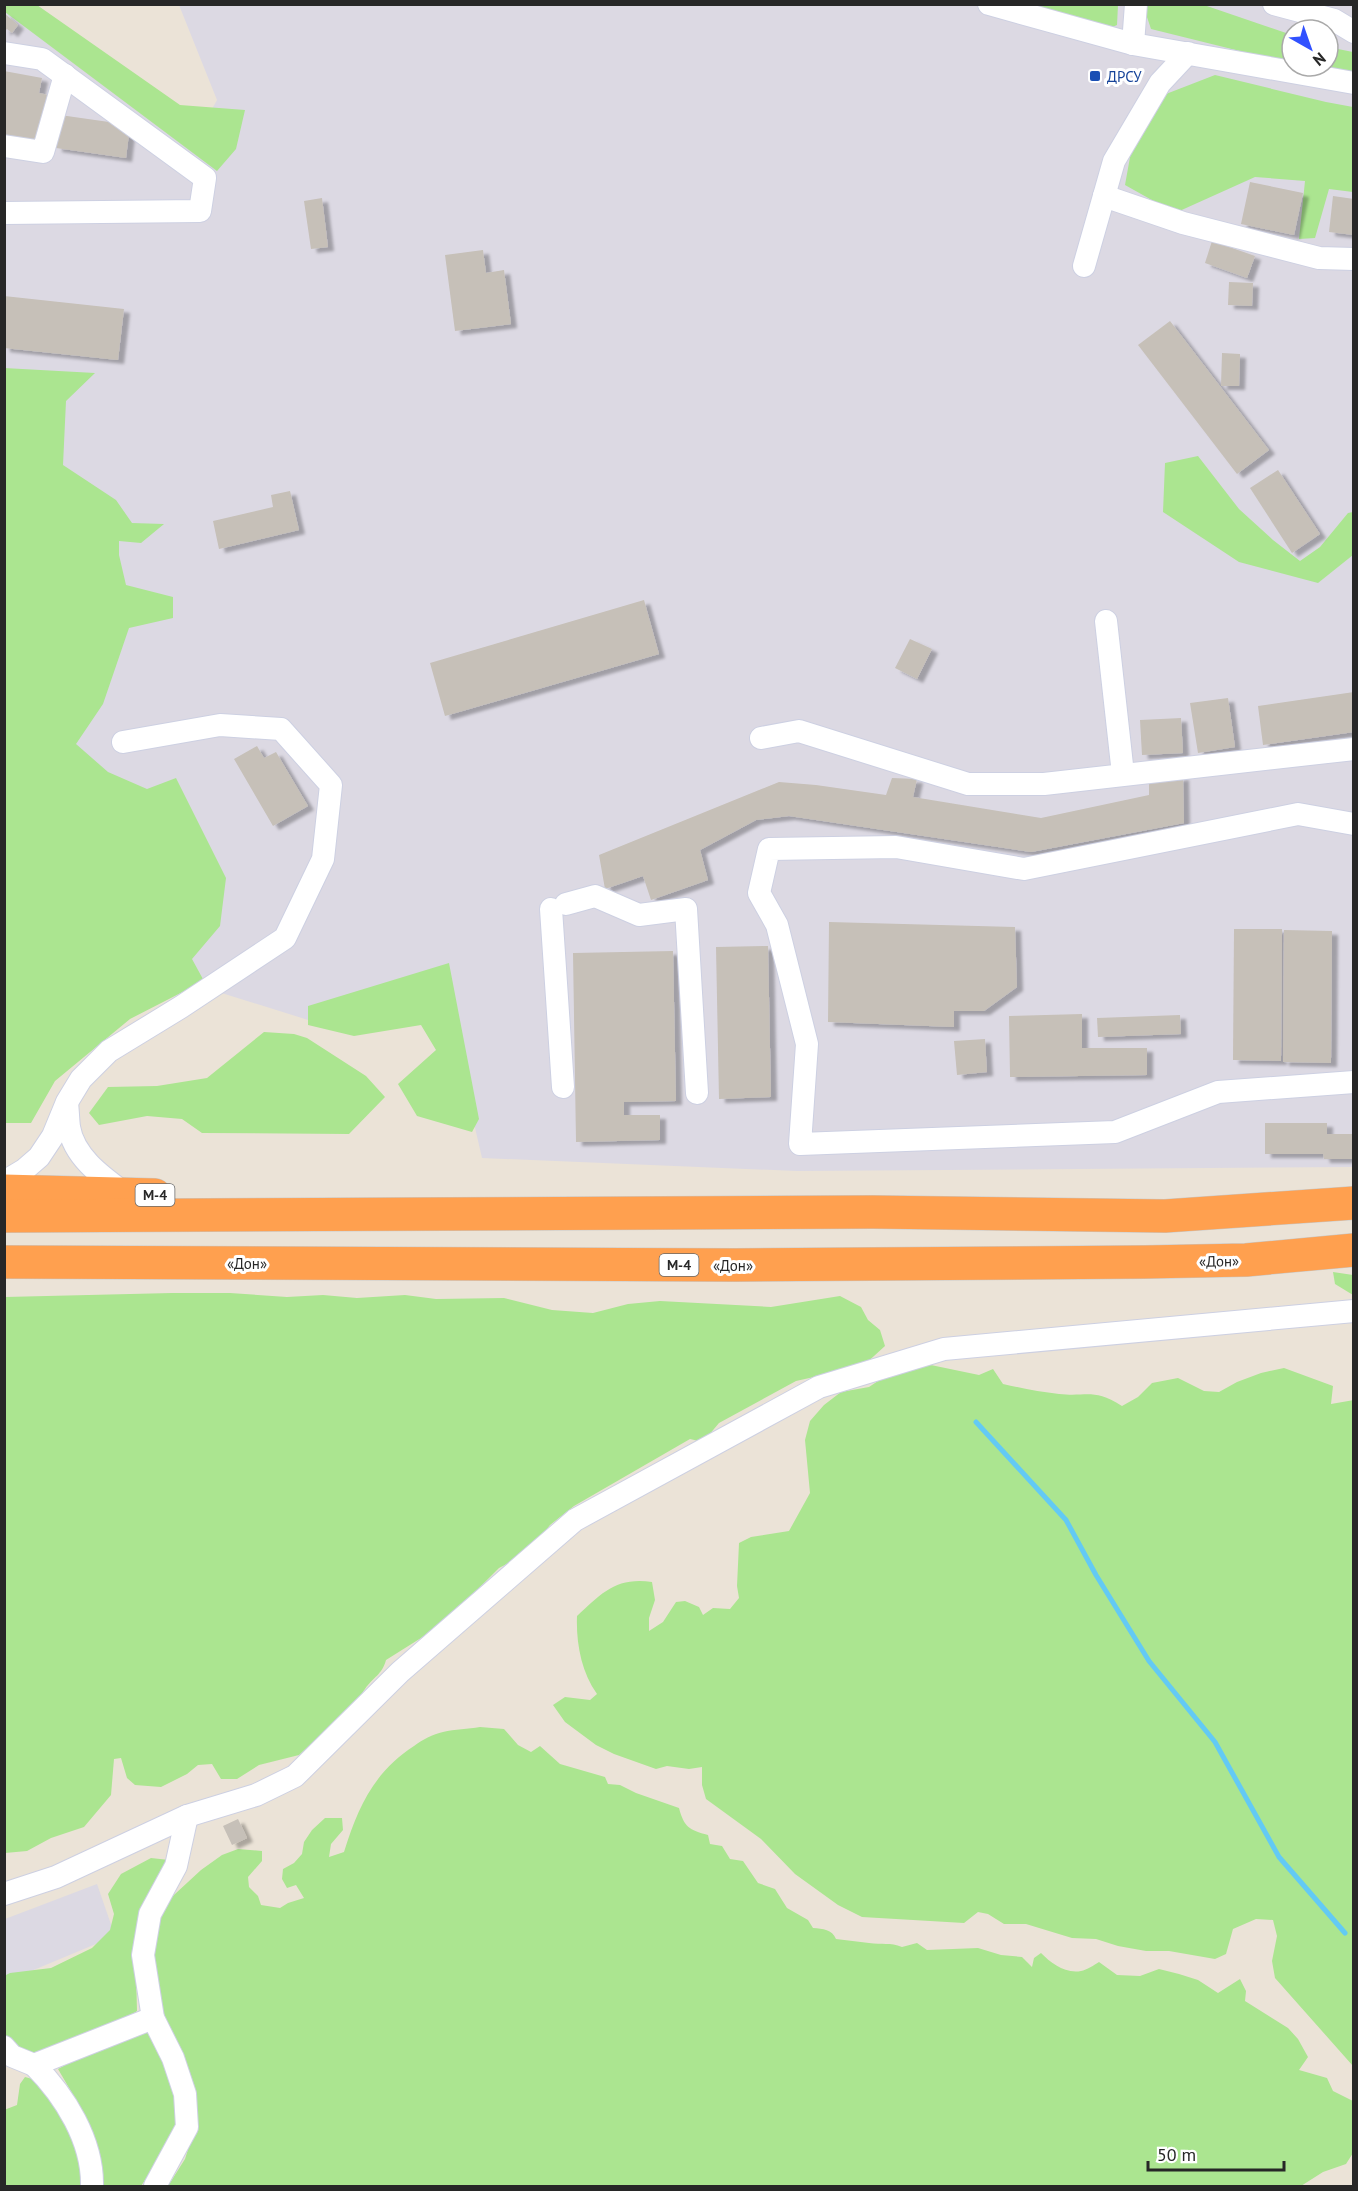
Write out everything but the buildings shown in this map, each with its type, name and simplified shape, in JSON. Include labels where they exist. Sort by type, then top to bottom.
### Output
[{"type":"highway","name":"М-4","points":[[4,1191],[235,1196],[304,1215]]},
{"type":"highway","name":"М-4","points":[[4,1216],[873,1212],[1165,1216],[1353,1203]]},
{"type":"highway","name":"«Дон»","points":[[4,1262],[735,1265],[1133,1263],[1246,1260],[1353,1250]]},
{"type":"street","points":[[989,4],[1133,44],[1353,83]]},
{"type":"street","points":[[1133,44],[1136,4]]},
{"type":"street","points":[[1274,4],[1334,20],[1353,32]]},
{"type":"street","points":[[4,53],[42,59],[205,178],[200,211],[4,213]]},
{"type":"street","points":[[1084,266],[1114,161],[1160,82],[1188,53]]},
{"type":"street","points":[[4,146],[43,152],[65,75]]},
{"type":"street","points":[[1104,196],[1183,222],[1319,258],[1353,259]]},
{"type":"street","points":[[1106,621],[1123,774]]},
{"type":"street","points":[[4,1182],[24,1170],[39,1157],[53,1136],[67,1102],[81,1079],[109,1051],[181,1007],[285,938],[323,859],[331,784],[281,729],[220,725],[123,742]]},
{"type":"street","points":[[761,738],[799,731],[969,784],[1044,784],[1353,749]]},
{"type":"street","points":[[1353,824],[1298,814],[1024,869],[897,847],[769,849],[759,893],[777,925],[807,1044],[800,1144],[1115,1132],[1218,1092],[1353,1082]]},
{"type":"street","points":[[563,1087],[559,906],[595,896],[639,915],[686,909],[697,1094]]},
{"type":"street","points":[[67,1102],[69,1130],[79,1151],[97,1172],[127,1195]]},
{"type":"street","points":[[4,1894],[57,1877],[187,1816],[256,1795],[295,1776],[400,1672],[575,1520],[819,1387],[944,1349],[1353,1311]]},
{"type":"street","points":[[155,2187],[187,2127],[185,2094],[172,2058],[153,2018],[143,1955],[150,1914],[176,1866],[187,1816]]},
{"type":"street","points":[[34,2065],[153,2018]]},
{"type":"street","points":[[4,2047],[12,2056],[34,2065],[53,2084],[84,2140],[92,2173],[92,2187]]},
{"type":"shaded area","points":[[179,5],[1353,5],[1353,1167],[797,1171],[482,1158],[443,989],[321,1024],[180,980],[41,753],[5,471],[5,6],[192,145],[217,100]]},
{"type":"shaded area","points":[[97,1884],[115,1936],[5,1982],[5,1919]]},
{"type":"green space","points":[[4,5],[37,5],[180,105],[245,110],[236,149],[217,171],[5,12]]},
{"type":"green space","points":[[1030,5],[1118,5],[1117,25],[1108,29]]},
{"type":"green space","points":[[1145,5],[1204,5],[1280,31],[1280,61],[1151,29]]},
{"type":"green space","points":[[1340,49],[1353,52],[1353,76],[1340,73]]},
{"type":"green space","points":[[1215,75],[1353,107],[1353,192],[1329,189],[1315,238],[1299,239],[1305,181],[1255,177],[1175,213],[1125,185],[1132,146],[1166,94]]},
{"type":"green space","points":[[4,368],[95,373],[66,401],[63,465],[116,500],[132,523],[164,524],[141,543],[119,541],[119,555],[126,585],[173,597],[173,618],[129,628],[103,704],[76,744],[108,772],[147,789],[176,778],[226,878],[220,926],[192,959],[204,981],[130,1019],[55,1081],[31,1123],[4,1123]]},
{"type":"green space","points":[[1198,456],[1239,509],[1300,561],[1320,547],[1348,513],[1353,512],[1353,555],[1318,583],[1239,562],[1163,512],[1165,463]]},
{"type":"green space","points":[[449,963],[479,1119],[472,1132],[417,1116],[398,1084],[436,1050],[421,1025],[354,1036],[308,1025],[308,1006]]},
{"type":"green space","points":[[264,1032],[294,1034],[307,1038],[366,1076],[385,1097],[349,1134],[202,1133],[182,1119],[147,1116],[99,1125],[89,1113],[108,1087],[157,1086],[207,1078]]},
{"type":"green space","points":[[1333,1272],[1353,1275],[1353,1295],[1335,1284]]},
{"type":"green space","points":[[230,1293],[287,1297],[323,1295],[357,1298],[405,1295],[436,1299],[504,1298],[552,1310],[593,1313],[628,1304],[660,1301],[771,1307],[840,1296],[861,1307],[868,1320],[880,1330],[885,1346],[863,1366],[796,1381],[719,1423],[703,1442],[690,1439],[574,1506],[550,1525],[535,1544],[516,1559],[499,1568],[458,1609],[421,1638],[386,1660],[380,1673],[362,1694],[358,1709],[328,1728],[299,1755],[259,1765],[237,1779],[221,1779],[212,1764],[198,1765],[187,1774],[161,1787],[135,1785],[127,1778],[121,1758],[114,1759],[111,1795],[84,1827],[51,1838],[27,1851],[5,1853],[5,1297]]},
{"type":"green space","points":[[926,1364],[979,1375],[993,1369],[1003,1384],[1069,1395],[1097,1395],[1122,1406],[1138,1397],[1152,1383],[1178,1378],[1204,1391],[1219,1392],[1261,1373],[1284,1368],[1333,1386],[1331,1404],[1354,1400],[1353,2066],[1275,1978],[1272,1961],[1277,1936],[1273,1920],[1256,1919],[1233,1929],[1226,1954],[1215,1959],[1169,1951],[1146,1951],[1096,1939],[1072,1938],[1026,1924],[1004,1924],[988,1914],[978,1912],[964,1923],[862,1917],[838,1905],[795,1874],[761,1839],[706,1799],[702,1785],[702,1767],[689,1769],[667,1766],[656,1769],[614,1754],[596,1745],[565,1722],[553,1705],[565,1697],[590,1700],[597,1694],[583,1667],[577,1636],[577,1616],[610,1588],[639,1581],[652,1582],[655,1600],[649,1618],[649,1631],[663,1622],[676,1602],[685,1601],[699,1607],[703,1615],[713,1608],[730,1609],[739,1598],[737,1586],[739,1543],[751,1537],[789,1531],[810,1493],[805,1440],[810,1421],[824,1405],[841,1392],[869,1387],[884,1377]]},
{"type":"green space","points":[[480,1727],[504,1729],[518,1745],[531,1752],[540,1746],[560,1764],[605,1777],[608,1784],[620,1785],[679,1808],[688,1827],[708,1835],[710,1844],[722,1846],[730,1859],[743,1861],[758,1883],[775,1889],[787,1908],[808,1920],[813,1928],[830,1931],[836,1939],[902,1947],[917,1943],[927,1950],[978,1948],[1001,1955],[1022,1957],[1032,1967],[1034,1958],[1041,1953],[1059,1967],[1069,1971],[1086,1970],[1099,1962],[1117,1975],[1140,1976],[1159,1969],[1198,1980],[1218,1993],[1240,1979],[1246,1991],[1245,2001],[1288,2028],[1298,2039],[1308,2057],[1299,2070],[1327,2078],[1333,2091],[1353,2101],[1353,2153],[1346,2164],[1323,2172],[1301,2186],[168,2186],[185,2159],[192,2137],[151,1966],[162,1906],[201,1870],[222,1855],[238,1849],[262,1851],[262,1861],[248,1877],[249,1887],[258,1896],[261,1905],[280,1908],[304,1898],[296,1885],[287,1888],[282,1879],[283,1869],[294,1863],[302,1854],[304,1842],[312,1830],[325,1818],[342,1818],[343,1830],[331,1844],[329,1857],[344,1852],[355,1820],[369,1792],[388,1767],[400,1756],[435,1734]]},
{"type":"green space","points":[[151,1858],[169,1860],[136,1974],[137,2011],[121,2022],[35,2056],[11,2045],[5,2036],[4,1976],[10,1973],[51,1968],[92,1948],[110,1930],[114,1914],[108,1894],[121,1874]]},
{"type":"green space","points":[[150,2030],[166,2059],[181,2127],[141,2186],[103,2186],[72,2093],[58,2069],[89,2052]]},
{"type":"green space","points":[[25,2077],[36,2080],[49,2094],[80,2152],[83,2186],[5,2186],[4,2110],[17,2105],[20,2084]]},
{"type":"waterway","points":[[976,1422],[1066,1520],[1096,1575],[1149,1661],[1215,1742],[1279,1857],[1345,1933]]},
{"type":"place","name":"ДРСУ","points":[[1095,76]]}]
